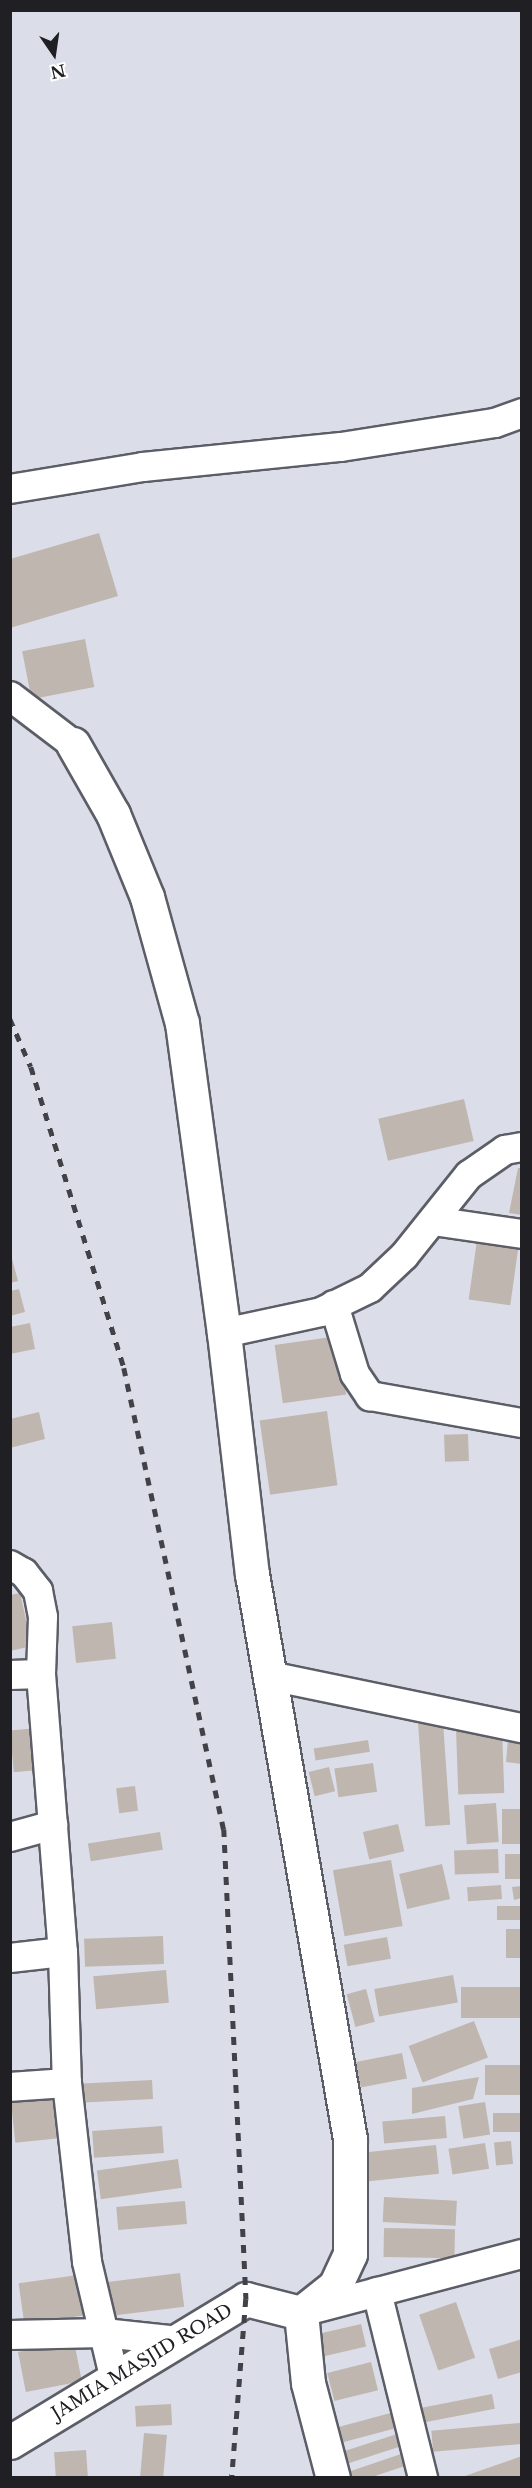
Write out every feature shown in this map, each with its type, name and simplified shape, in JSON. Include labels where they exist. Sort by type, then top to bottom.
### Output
[{"type":"street","points":[[10,489],[143,467],[341,447],[495,423],[522,413]]},
{"type":"street","points":[[10,696],[73,744],[113,814],[147,897],[182,1023],[224,1333],[252,1574],[350,2139],[350,2254],[335,2286],[301,2313],[308,2383],[333,2478]]},
{"type":"street","points":[[224,1333],[321,1312],[370,1288],[404,1256],[469,1174],[505,1150],[522,1147]]},
{"type":"street","points":[[433,1221],[522,1234]]},
{"type":"street","points":[[334,1305],[354,1374],[370,1396],[522,1423]]},
{"type":"street","points":[[10,1565],[24,1573],[38,1591],[43,1617],[42,1674],[63,1952],[67,2084],[87,2262],[115,2380]]},
{"type":"street","points":[[10,1675],[42,1674]]},
{"type":"street","points":[[270,1676],[522,1728]]},
{"type":"street","points":[[10,1837],[53,1825]]},
{"type":"street","points":[[10,1958],[63,1952]]},
{"type":"street","points":[[10,2086],[67,2084]]},
{"type":"street","name":"JAMIA MASJID ROAD","points":[[10,2442],[246,2299],[301,2313],[522,2254]]},
{"type":"street","points":[[376,2292],[423,2478]]},
{"type":"street","points":[[10,2335],[104,2332],[179,2341]]},
{"type":"building","points":[[99,533],[118,596],[10,628],[10,559]]},
{"type":"building","points":[[85,639],[94,687],[32,699],[22,651]]},
{"type":"building","points":[[464,1099],[474,1141],[388,1161],[378,1119]]},
{"type":"building","points":[[518,1168],[522,1168],[522,1215],[509,1213]]},
{"type":"building","points":[[477,1240],[519,1246],[510,1305],[469,1299]]},
{"type":"building","points":[[10,1251],[18,1281],[10,1283]]},
{"type":"building","points":[[19,1289],[25,1312],[10,1316],[10,1291]]},
{"type":"building","points":[[30,1323],[35,1349],[10,1354],[10,1327]]},
{"type":"building","points":[[338,1336],[346,1394],[283,1403],[275,1345]]},
{"type":"building","points":[[327,1411],[337,1485],[270,1495],[260,1420]]},
{"type":"building","points":[[39,1412],[45,1439],[10,1448],[10,1419]]},
{"type":"building","points":[[468,1434],[469,1461],[445,1462],[444,1435]]},
{"type":"building","points":[[20,1593],[32,1646],[10,1651],[10,1595]]},
{"type":"building","points":[[112,1622],[116,1659],[76,1663],[72,1626]]},
{"type":"building","points":[[443,1722],[450,1825],[425,1826],[418,1724]]},
{"type":"building","points":[[38,1728],[42,1770],[14,1772],[10,1730]]},
{"type":"building","points":[[502,1728],[504,1793],[458,1795],[456,1730]]},
{"type":"building","points":[[508,1739],[522,1740],[522,1764],[506,1762]]},
{"type":"building","points":[[368,1740],[370,1752],[316,1760],[314,1749]]},
{"type":"building","points":[[373,1763],[377,1792],[338,1797],[334,1768]]},
{"type":"building","points":[[329,1767],[335,1791],[315,1796],[309,1772]]},
{"type":"building","points":[[135,1786],[138,1811],[119,1813],[116,1788]]},
{"type":"building","points":[[496,1803],[499,1842],[467,1844],[464,1805]]},
{"type":"building","points":[[502,1809],[522,1809],[522,1844],[502,1844]]},
{"type":"building","points":[[398,1824],[404,1851],[369,1859],[363,1832]]},
{"type":"building","points":[[160,1832],[163,1850],[91,1861],[88,1843]]},
{"type":"building","points":[[498,1849],[499,1873],[455,1875],[454,1851]]},
{"type":"building","points":[[505,1854],[522,1854],[522,1879],[505,1879]]},
{"type":"building","points":[[391,1860],[403,1926],[345,1936],[333,1870]]},
{"type":"building","points":[[442,1864],[450,1899],[407,1909],[399,1874]]},
{"type":"building","points":[[501,1885],[502,1899],[468,1901],[467,1887]]},
{"type":"building","points":[[522,1886],[522,1898],[514,1900],[512,1887]]},
{"type":"building","points":[[497,1906],[522,1906],[522,1920],[497,1920]]},
{"type":"building","points":[[506,1929],[522,1929],[522,1958],[506,1958]]},
{"type":"building","points":[[163,1936],[164,1964],[85,1967],[84,1939]]},
{"type":"building","points":[[387,1937],[391,1959],[347,1966],[344,1945]]},
{"type":"building","points":[[166,1970],[169,2003],[96,2009],[93,1976]]},
{"type":"building","points":[[453,1975],[458,2003],[379,2016],[374,1989]]},
{"type":"building","points":[[461,1987],[522,1987],[522,2018],[461,2018]]},
{"type":"building","points":[[366,1989],[375,2022],[355,2027],[347,1994]]},
{"type":"building","points":[[474,2021],[488,2057],[423,2082],[409,2046]]},
{"type":"building","points":[[402,2053],[407,2079],[361,2087],[356,2062]]},
{"type":"building","points":[[485,2065],[522,2065],[522,2095],[485,2095]]},
{"type":"building","points":[[479,2077],[473,2099],[412,2114],[412,2088]]},
{"type":"building","points":[[152,2080],[153,2099],[84,2103],[83,2084]]},
{"type":"building","points":[[59,2090],[64,2138],[15,2143],[10,2095]]},
{"type":"building","points":[[485,2102],[490,2135],[463,2139],[458,2106]]},
{"type":"building","points":[[493,2113],[522,2113],[522,2132],[493,2132]]},
{"type":"building","points":[[445,2116],[447,2138],[384,2143],[382,2121]]},
{"type":"building","points":[[162,2126],[164,2153],[94,2158],[92,2131]]},
{"type":"building","points":[[511,2141],[513,2164],[496,2165],[494,2142]]},
{"type":"building","points":[[485,2143],[489,2169],[453,2174],[448,2149]]},
{"type":"building","points":[[436,2145],[439,2174],[364,2182],[361,2153]]},
{"type":"building","points":[[178,2159],[182,2188],[101,2199],[97,2170]]},
{"type":"building","points":[[384,2197],[457,2201],[456,2226],[383,2222]]},
{"type":"building","points":[[185,2201],[187,2224],[118,2230],[116,2207]]},
{"type":"building","points":[[384,2228],[455,2229],[454,2258],[383,2257]]},
{"type":"building","points":[[180,2273],[184,2307],[110,2316],[106,2282]]},
{"type":"building","points":[[85,2274],[91,2315],[24,2324],[19,2283]]},
{"type":"building","points":[[456,2302],[475,2358],[438,2370],[419,2315]]},
{"type":"building","points":[[361,2324],[366,2346],[316,2358],[311,2335]]},
{"type":"building","points":[[522,2339],[522,2372],[498,2379],[489,2349]]},
{"type":"building","points":[[74,2341],[82,2381],[26,2392],[18,2352]]},
{"type":"building","points":[[371,2362],[378,2390],[334,2401],[327,2373]]},
{"type":"building","points":[[492,2394],[495,2409],[418,2424],[415,2409]]},
{"type":"building","points":[[171,2404],[172,2425],[136,2427],[135,2406]]},
{"type":"building","points":[[398,2411],[402,2426],[332,2445],[327,2430]]},
{"type":"building","points":[[520,2423],[522,2444],[433,2452],[431,2431]]},
{"type":"building","points":[[144,2433],[167,2435],[163,2478],[140,2478]]},
{"type":"building","points":[[397,2434],[401,2446],[349,2463],[345,2451]]},
{"type":"building","points":[[86,2450],[88,2476],[56,2478],[54,2452]]},
{"type":"building","points":[[401,2454],[405,2466],[369,2478],[346,2478],[345,2473]]},
{"type":"building","points":[[522,2456],[522,2478],[462,2478],[462,2477]]},
{"type":"railway","points":[[10,1019],[31,1067],[124,1368],[224,1829],[246,2299],[232,2478]]}]
